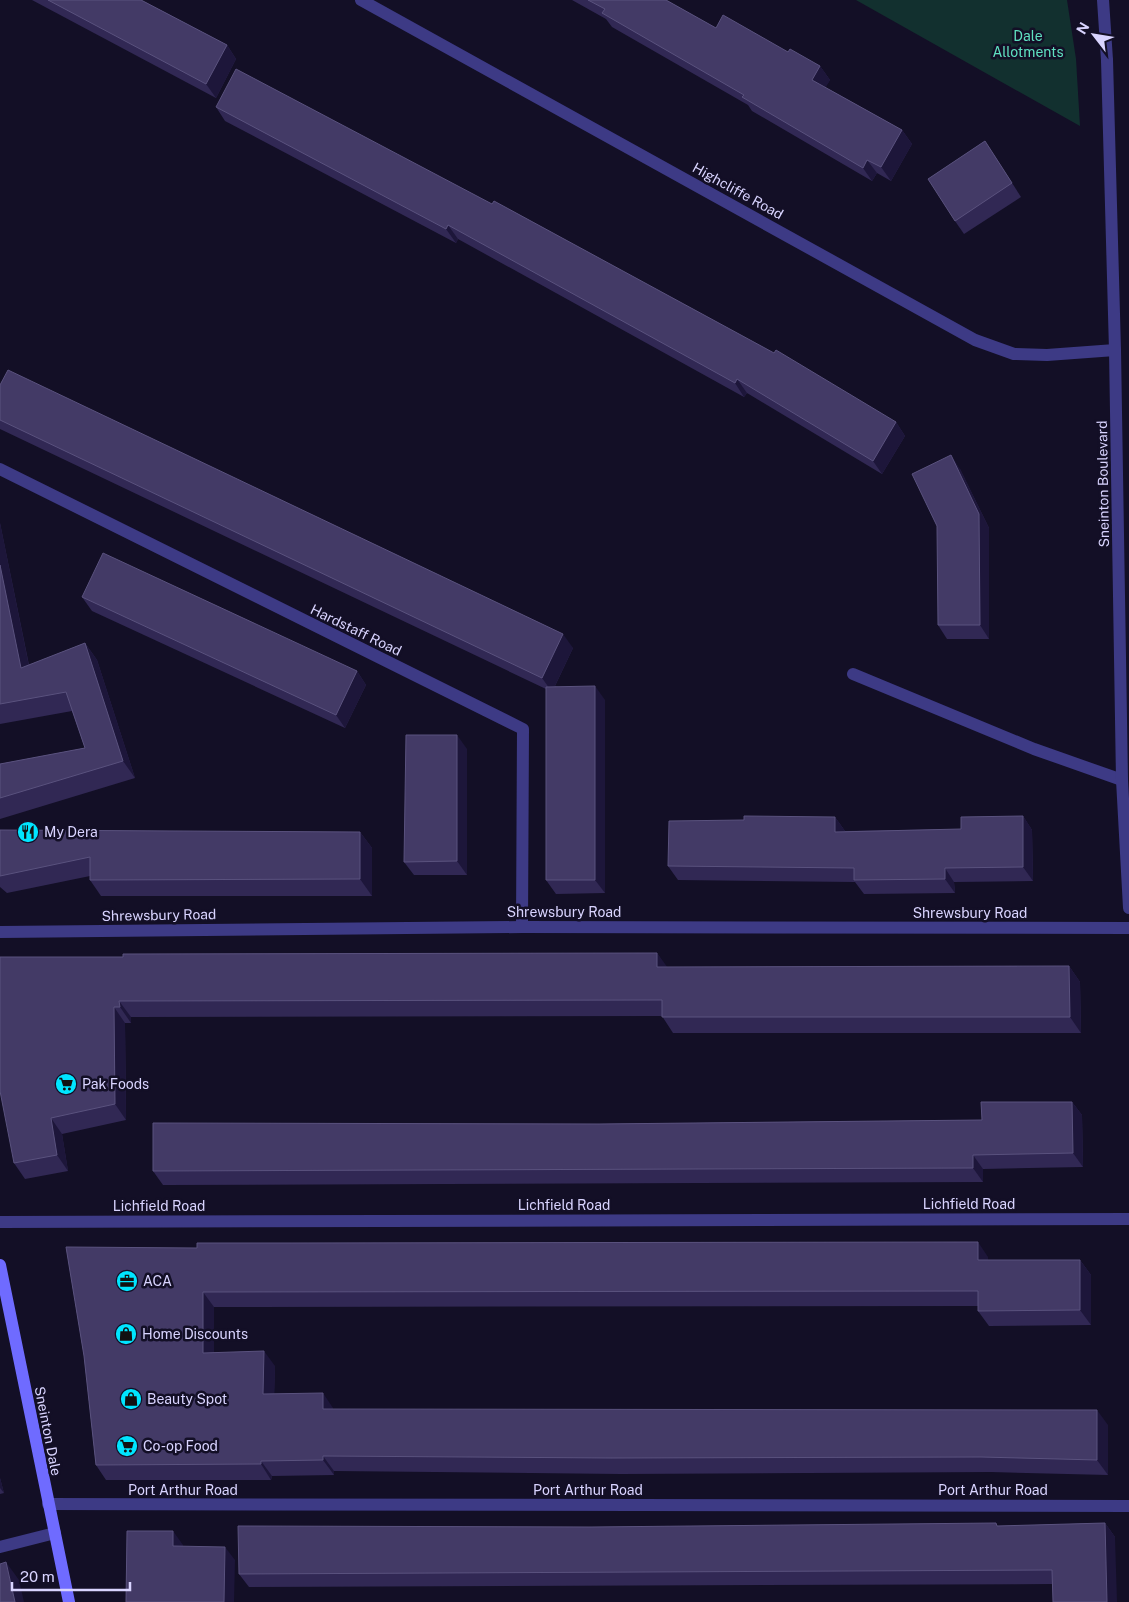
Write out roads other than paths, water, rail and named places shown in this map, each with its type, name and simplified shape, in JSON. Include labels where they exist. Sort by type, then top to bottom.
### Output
[{"type":"street","name":"Highcliffe Road","points":[[361,0],[975,340],[1014,354],[1047,355],[1115,350]]},
{"type":"street","name":"Sneinton Boulevard","points":[[1104,0],[1115,350],[1122,780],[1129,908]]},
{"type":"street","name":"Hardstaff Road","points":[[0,469],[523,729],[522,927]]},
{"type":"street","points":[[1121,678],[1129,666]]},
{"type":"street","points":[[852,674],[1034,749],[1122,780]]},
{"type":"street","name":"Shrewsbury Road","points":[[0,932],[522,927],[1129,928]]},
{"type":"street","name":"Lichfield Road","points":[[0,1222],[1129,1219]]},
{"type":"street","name":"Sneinton Dale","points":[[0,1264],[69,1602]]},
{"type":"street","name":"Port Arthur Road","points":[[48,1504],[1129,1506]]},
{"type":"street","points":[[0,1547],[55,1533]]},
{"type":"place","name":"My Dera","points":[[28,832]]},
{"type":"place","name":"Pak Foods","points":[[66,1084]]},
{"type":"place","name":"ACA","points":[[127,1281]]},
{"type":"place","name":"Home Discounts","points":[[126,1334]]},
{"type":"place","name":"Beauty Spot","points":[[131,1399]]},
{"type":"place","name":"Co-op Food","points":[[127,1446]]},
{"type":"park label","name":"Dale Allotments","points":[[1028,44]]}]
